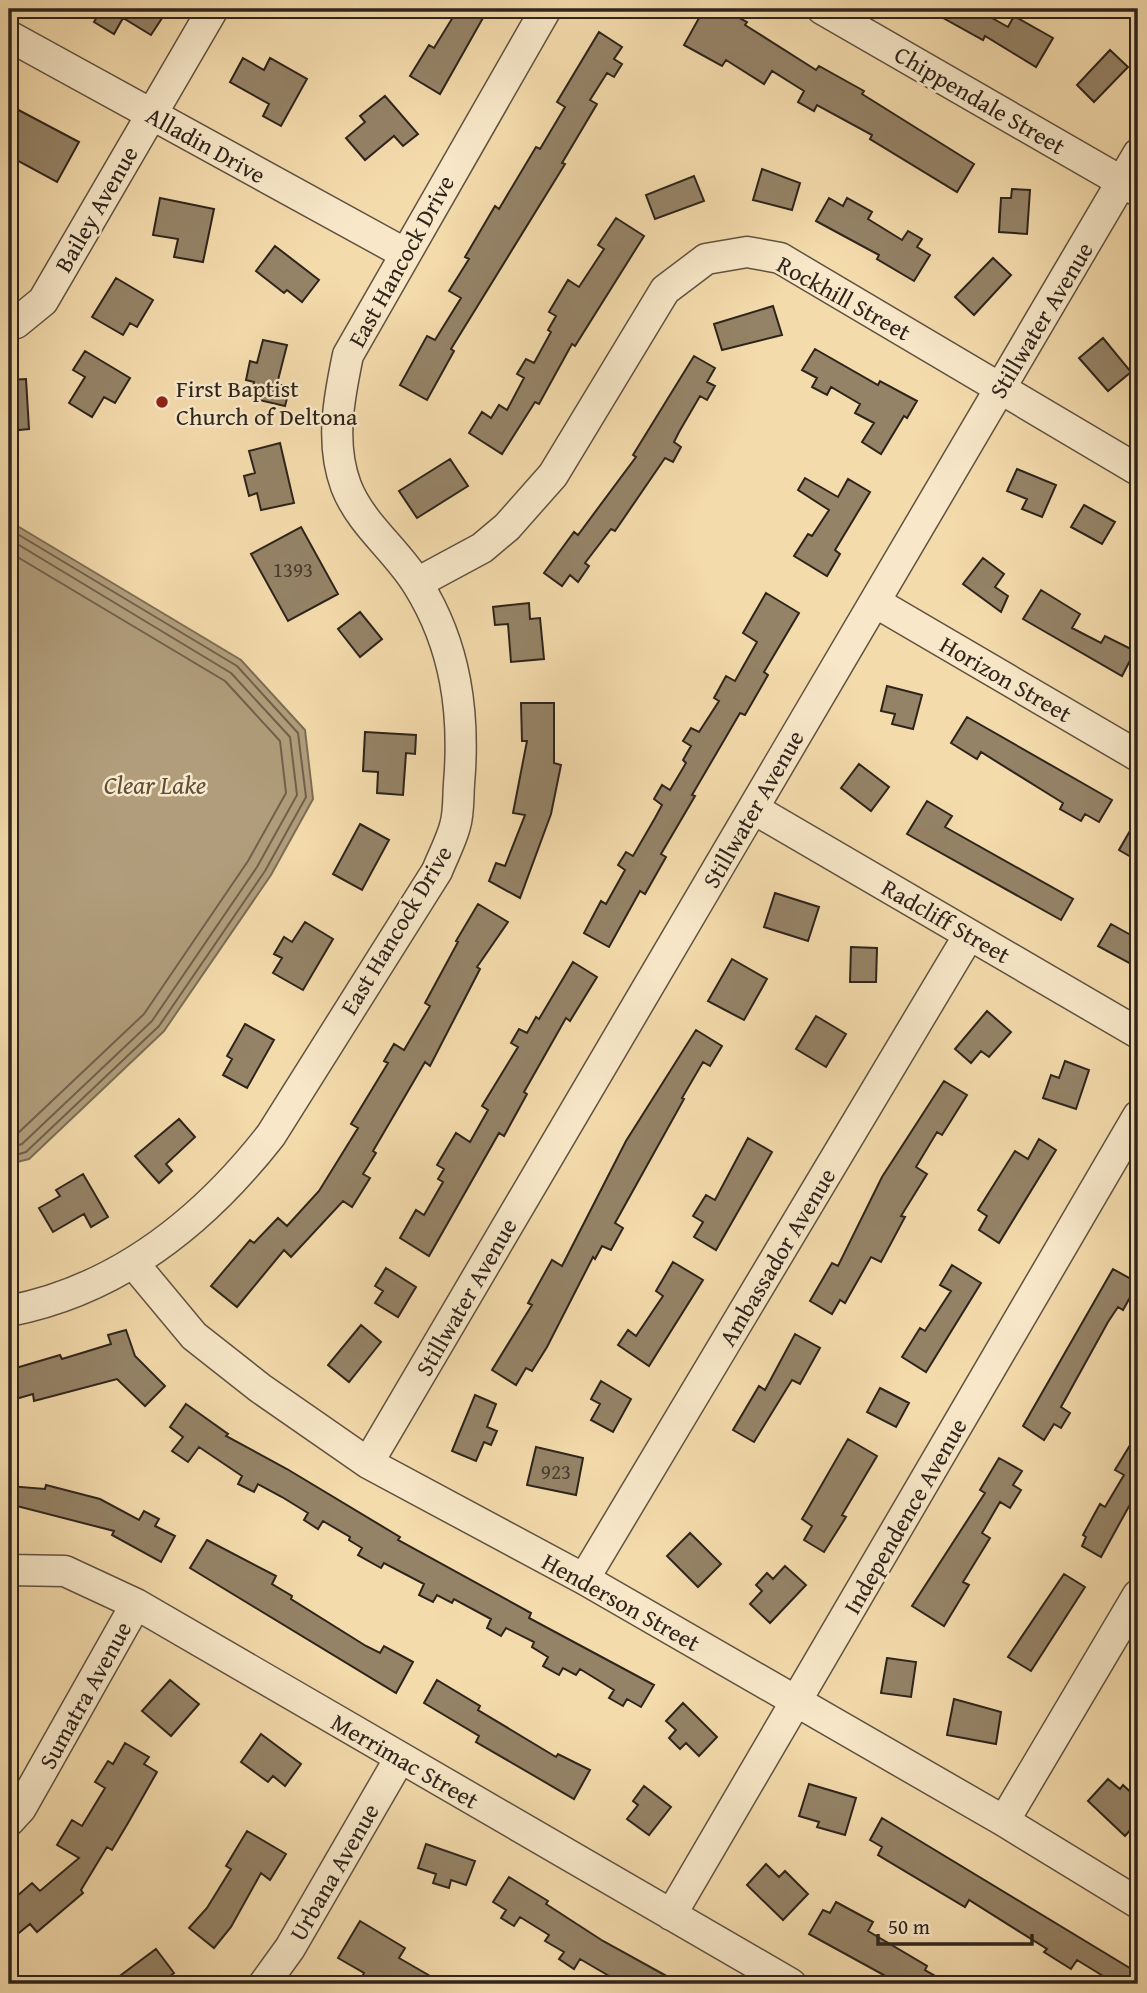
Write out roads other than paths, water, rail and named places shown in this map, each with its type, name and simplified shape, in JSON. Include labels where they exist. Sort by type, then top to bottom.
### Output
[{"type":"street","name":"Bailey Avenue","points":[[9,323],[16,323],[43,301],[213,9]]},
{"type":"street","name":"East Hancock Drive","points":[[9,1311],[63,1296],[134,1264],[196,1218],[239,1176],[271,1135],[437,870],[456,826],[461,757],[460,696],[445,637],[417,583],[375,534],[346,486],[337,443],[337,406],[348,355],[546,9]]},
{"type":"street","name":"Chippendale Street","points":[[822,9],[1130,187]]},
{"type":"street","name":"Alladin Drive","points":[[9,36],[404,253]]},
{"type":"street","name":"Stillwater Avenue","points":[[368,1463],[1000,389],[1130,187],[1138,154]]},
{"type":"street","name":"Rockhill Street","points":[[417,583],[482,548],[507,527],[553,475],[665,290],[706,259],[747,252],[780,258],[1138,470]]},
{"type":"street","name":"Horizon Street","points":[[875,602],[1138,755]]},
{"type":"street","name":"Radcliff Street","points":[[754,809],[1138,1033]]},
{"type":"street","name":"Ambassador Avenue","points":[[584,1579],[970,935]]},
{"type":"street","name":"Independence Avenue","points":[[671,1915],[1138,1116]]},
{"type":"street","name":"Henderson Street","points":[[134,1264],[194,1336],[260,1388],[368,1463],[584,1579],[1004,1821],[1138,1903]]},
{"type":"street","name":"Merrimac Street","points":[[9,1570],[65,1571],[136,1604],[791,1984]]},
{"type":"street","points":[[1004,1821],[1138,1595]]},
{"type":"street","name":"Sumatra Avenue","points":[[9,1821],[21,1808],[136,1604]]},
{"type":"street","name":"Urbana Avenue","points":[[268,1983],[400,1758]]},
{"type":"water","name":"Clear Lake","points":[[9,521],[241,660],[305,730],[313,799],[271,875],[164,1031],[29,1159],[9,1164]]},
{"type":"place","name":"First Baptist Church of Deltona","points":[[162,402]]}]
